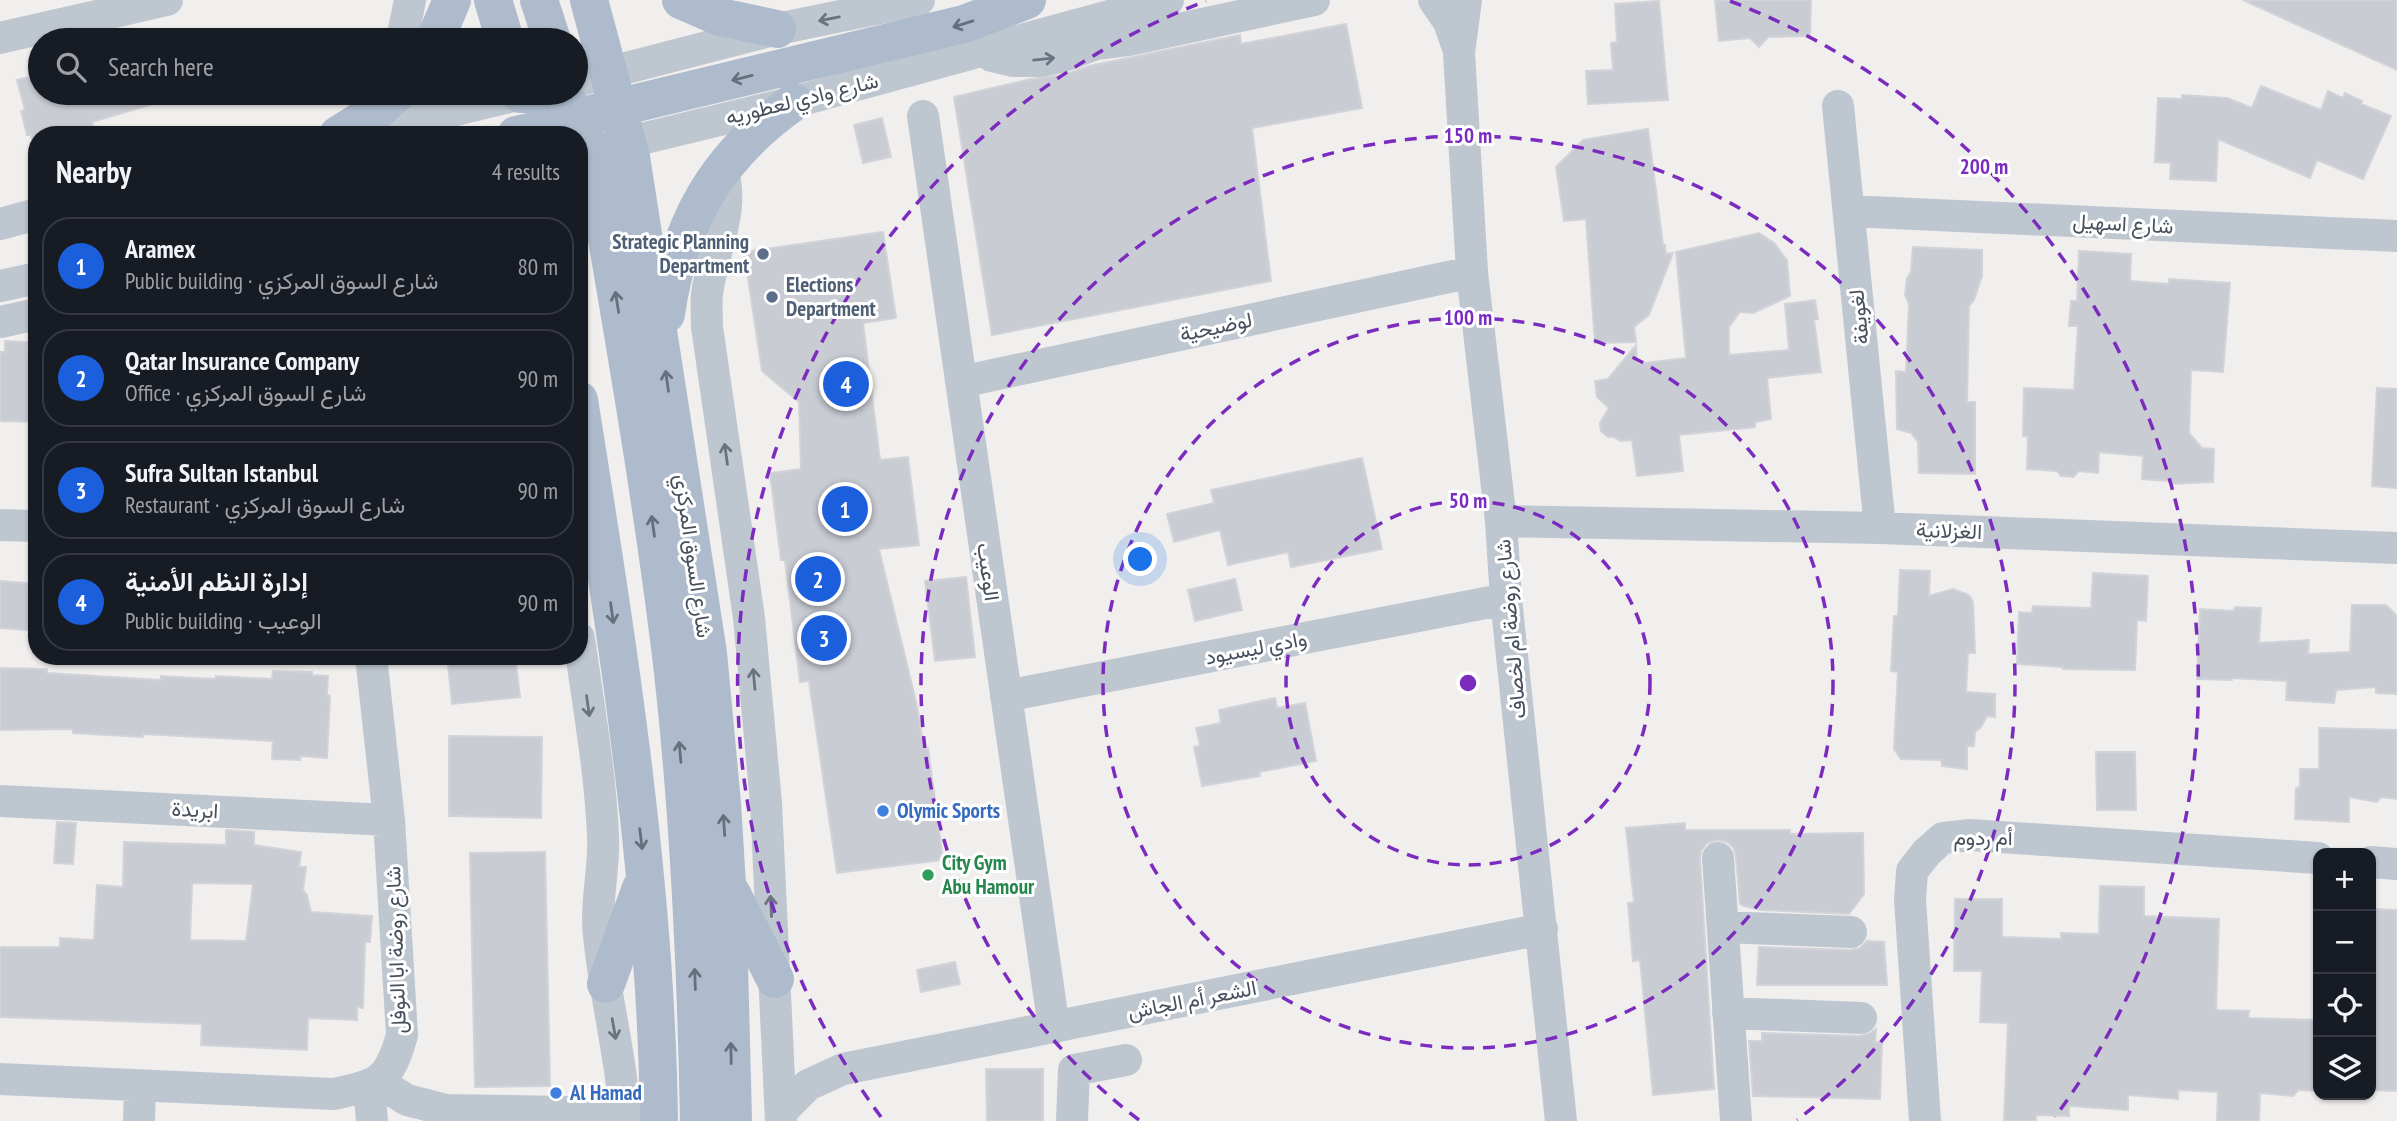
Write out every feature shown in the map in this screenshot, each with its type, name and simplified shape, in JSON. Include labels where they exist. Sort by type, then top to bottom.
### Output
[{"type":"main road","points":[[440,28],[452,0]]},
{"type":"main road","points":[[493,0],[501,28]]},
{"type":"main road","points":[[539,0],[548,28]]},
{"type":"main road","name":"شارع السوق المركزي","points":[[586,28],[589,0]]},
{"type":"main road","points":[[681,0],[720,16],[777,29]]},
{"type":"main road","points":[[574,120],[964,24],[1027,0]]},
{"type":"main road","points":[[662,344],[671,279],[691,219],[706,191],[745,141],[768,120],[794,102]]},
{"type":"main road","points":[[353,126],[383,105]]},
{"type":"main road","name":"شارع السوق المركزي","points":[[545,105],[574,120]]},
{"type":"main road","name":"شارع السوق المركزي","points":[[588,129],[631,157],[708,653],[727,885],[733,1121]]},
{"type":"main road","points":[[588,149],[594,162],[646,475],[670,649],[691,875],[699,1121]]},
{"type":"main road","points":[[588,456],[612,607],[646,876],[658,1053],[636,1118]]},
{"type":"main road","points":[[606,984],[646,876]]},
{"type":"main road","points":[[727,885],[775,979]]},
{"type":"street","points":[[44,28],[167,0]]},
{"type":"street","points":[[404,28],[410,0]]},
{"type":"street","points":[[574,120],[777,29],[919,0]]},
{"type":"street","name":"شارع وادي لعطوريه","points":[[574,120],[794,102],[1168,0]]},
{"type":"street","name":"شارع وادي لعطوريه","points":[[977,53],[1013,61],[1040,61],[1061,57],[1096,44],[1128,40],[1314,0]]},
{"type":"street","name":"شارع روضة ام لخصاف","points":[[1434,0],[1449,23],[1459,53]]},
{"type":"street","name":"شارع روضة ام لخصاف","points":[[1466,0],[1459,53],[1472,272],[1501,521],[1506,599],[1561,1121]]},
{"type":"street","points":[[0,38],[28,32]]},
{"type":"street","points":[[389,126],[474,105]]},
{"type":"street","name":"لغويفة","points":[[1838,106],[1880,528]]},
{"type":"street","name":"الوعيب","points":[[923,116],[1054,1028]]},
{"type":"street","points":[[722,169],[726,181],[724,219],[707,295],[707,327],[749,618],[766,803],[781,1116]]},
{"type":"street","name":"شارع اسهيل","points":[[1849,211],[2397,236]]},
{"type":"street","points":[[0,224],[28,217]]},
{"type":"street","name":"لوضيحية","points":[[961,382],[1472,272]]},
{"type":"street","points":[[0,286],[28,280]]},
{"type":"street","points":[[0,322],[28,316]]},
{"type":"street","name":"الغزلانية","points":[[1501,521],[1880,528],[2397,548]]},
{"type":"street","points":[[0,524],[28,526]]},
{"type":"street","name":"وادي ليسيود","points":[[1006,696],[1506,599]]},
{"type":"street","name":"شارع روضة ابا النوفل","points":[[372,665],[389,820],[402,1035],[395,1061],[373,1084]]},
{"type":"street","points":[[0,1079],[334,1094],[373,1084],[407,1100],[446,1110],[636,1118],[620,1064],[599,936],[597,905],[603,837],[598,775],[583,665]]},
{"type":"street","name":"ابريدة","points":[[0,802],[389,820]]},
{"type":"street","name":"أم ردوم","points":[[1925,1121],[1910,900],[1912,871],[1943,838],[1970,835],[2313,858]]},
{"type":"street","points":[[1718,858],[1736,1121]]},
{"type":"street","points":[[2376,862],[2397,864]]},
{"type":"street","points":[[1723,926],[1852,932]]},
{"type":"street","name":"الشعر أم الجاش","points":[[781,1116],[808,1085],[843,1069],[1542,929]]},
{"type":"street","points":[[1728,1013],[1861,1018]]},
{"type":"street","name":"الشعر أم الجاش","points":[[779,1038],[807,1060],[843,1069]]},
{"type":"street","points":[[1072,1121],[1074,1070],[1126,1060]]},
{"type":"street","points":[[372,1121],[373,1084]]},
{"type":"street","points":[[139,1121],[140,1086]]},
{"type":"building","points":[[1715,0],[1811,0],[1810,36],[1768,37],[1759,47],[1750,38],[1719,41]]},
{"type":"building","points":[[2243,0],[2397,0],[2397,70]]},
{"type":"building","points":[[1659,1],[1668,100],[1588,104],[1586,71],[1613,70],[1611,43],[1617,42],[1615,4]]},
{"type":"building","points":[[1346,24],[1362,108],[1252,128],[1271,281],[992,335],[954,97],[1240,35],[1241,44]]},
{"type":"building","points":[[28,77],[28,105],[149,105],[92,122],[93,125],[89,126],[28,126],[27,135],[21,111],[25,110],[17,80]]},
{"type":"building","points":[[2261,86],[2321,110],[2328,91],[2343,98],[2345,93],[2362,101],[2361,104],[2391,116],[2363,179],[2317,160],[2310,178],[2218,139],[2216,181],[2170,179],[2171,163],[2155,162],[2158,98],[2182,99],[2182,95],[2227,98],[2252,108]]},
{"type":"building","points":[[882,118],[891,157],[863,163],[854,125]]},
{"type":"building","points":[[1648,129],[1663,245],[1666,254],[1673,253],[1649,315],[1634,327],[1636,342],[1595,343],[1586,219],[1564,221],[1556,167],[1583,140]]},
{"type":"building","points":[[883,232],[896,318],[863,323],[880,460],[908,457],[919,545],[879,549],[917,706],[924,749],[928,748],[943,860],[837,873],[809,681],[800,682],[785,560],[781,560],[770,473],[801,469],[799,402],[762,371],[744,252]]},
{"type":"building","points":[[1759,233],[1774,243],[1787,260],[1790,296],[1753,313],[1740,312],[1729,327],[1729,355],[1789,350],[1785,304],[1815,300],[1818,319],[1814,320],[1821,372],[1767,378],[1771,419],[1755,422],[1755,427],[1679,435],[1683,471],[1637,476],[1632,440],[1620,441],[1601,431],[1600,423],[1609,408],[1597,397],[1595,381],[1608,379],[1636,345],[1637,364],[1686,358],[1676,252]]},
{"type":"building","points":[[1913,247],[1982,250],[1982,276],[1974,300],[1969,306],[1967,402],[1975,402],[1975,474],[1919,473],[1918,442],[1911,433],[1897,429],[1896,371],[1906,372],[1909,304],[1905,295],[1907,278],[1911,272]]},
{"type":"building","points":[[2079,251],[2131,254],[2130,281],[2169,284],[2169,279],[2230,283],[2223,372],[2191,370],[2189,433],[2202,448],[2214,449],[2213,482],[2170,484],[2169,481],[2142,479],[2143,456],[2099,452],[2098,473],[2079,471],[2073,477],[2061,476],[2057,471],[2027,469],[2028,436],[2023,436],[2024,388],[2074,390],[2078,326],[2069,326],[2071,301],[2077,301]]},
{"type":"building","points":[[5,341],[28,342],[28,422],[0,421],[0,352],[5,352]]},
{"type":"building","points":[[2377,388],[2397,389],[2397,488],[2372,486]]},
{"type":"building","points":[[1362,458],[1382,549],[1291,567],[1288,552],[1228,565],[1220,530],[1174,542],[1167,514],[1214,503],[1211,490]]},
{"type":"building","points":[[1900,570],[1930,571],[1929,596],[1953,589],[1969,595],[1973,602],[1975,653],[1968,653],[1966,692],[1995,694],[1995,717],[1987,716],[1975,732],[1974,746],[1967,746],[1967,769],[1942,766],[1941,760],[1901,759],[1894,749],[1898,672],[1891,671]]},
{"type":"building","points":[[2093,573],[2148,576],[2146,621],[2137,620],[2135,670],[2063,669],[2017,664],[2019,612],[2032,613],[2033,606],[2091,608]]},
{"type":"building","points":[[966,577],[975,657],[935,661],[925,581]]},
{"type":"building","points":[[1235,579],[1242,610],[1195,621],[1188,590]]},
{"type":"building","points":[[0,581],[28,583],[28,630],[0,628]]},
{"type":"building","points":[[2352,605],[2386,605],[2397,616],[2397,694],[2376,693],[2376,687],[2336,690],[2334,703],[2286,700],[2287,681],[2197,679],[2200,609],[2234,611],[2235,607],[2261,608],[2259,643],[2309,640],[2308,654],[2350,652]]},
{"type":"building","points":[[448,665],[516,665],[520,697],[452,704]]},
{"type":"building","points":[[0,668],[47,669],[47,673],[161,680],[161,676],[272,679],[273,671],[312,672],[312,675],[328,676],[327,695],[330,696],[327,758],[300,756],[300,760],[272,759],[273,741],[73,733],[73,729],[0,730]]},
{"type":"building","points":[[1275,698],[1277,708],[1305,703],[1316,761],[1259,772],[1260,776],[1202,786],[1194,747],[1200,746],[1196,728],[1221,723],[1219,710]]},
{"type":"building","points":[[2319,728],[2397,730],[2397,799],[2381,797],[2377,802],[2349,797],[2349,822],[2295,819],[2300,769],[2319,769]]},
{"type":"building","points":[[449,736],[542,737],[541,818],[449,816]]},
{"type":"building","points":[[2096,752],[2135,752],[2136,810],[2097,810]]},
{"type":"building","points":[[57,822],[76,823],[73,864],[54,863]]},
{"type":"building","points":[[1685,823],[1685,830],[1790,830],[1790,834],[1863,833],[1864,894],[1849,914],[1761,910],[1744,906],[1740,904],[1734,848],[1727,842],[1717,840],[1707,843],[1701,851],[1700,859],[1714,1089],[1653,1095],[1640,960],[1633,961],[1628,903],[1634,902],[1626,828]]},
{"type":"building","points":[[226,830],[254,832],[254,845],[301,852],[299,867],[306,867],[303,890],[311,912],[372,916],[370,942],[365,942],[363,1008],[357,1007],[357,1020],[308,1018],[307,1050],[201,1045],[202,1024],[0,1017],[0,947],[60,947],[60,938],[94,940],[97,885],[123,887],[124,842],[226,845]],"holes":[[[192,883],[253,884],[246,941],[190,940]]]},
{"type":"building","points":[[545,852],[550,1086],[475,1087],[470,853]]},
{"type":"building","points":[[2100,886],[2144,887],[2144,916],[2219,919],[2216,1010],[2249,1011],[2248,1018],[2313,1020],[2313,1091],[2298,1090],[2293,1096],[2260,1093],[2259,1121],[2217,1121],[2218,1092],[2178,1090],[2178,1099],[2128,1095],[2128,1110],[2069,1106],[2069,1116],[2036,1115],[2036,1121],[2004,1121],[2008,1023],[1980,1022],[1982,971],[1954,971],[1955,899],[2002,899],[2002,937],[2061,939],[2061,933],[2099,934]]},
{"type":"building","points":[[2376,909],[2397,910],[2397,1091],[2376,1090]]},
{"type":"building","points":[[1867,941],[1884,942],[1887,985],[1757,985],[1759,947],[1850,950],[1860,948]]},
{"type":"building","points":[[955,962],[960,984],[921,992],[917,970]]},
{"type":"building","points":[[1876,1029],[1875,1042],[1882,1042],[1880,1099],[1753,1096],[1749,1041],[1762,1041],[1762,1033],[1860,1036]]},
{"type":"building","points":[[986,1069],[1043,1069],[1043,1121],[987,1121]]},
{"type":"place","name":"Strategic Planning Department","points":[[763,254]]},
{"type":"place","name":"Elections Department","points":[[772,297]]},
{"type":"place","name":"إدارة النظم الأمنية","points":[[846,384]]},
{"type":"place","name":"Aramex","points":[[845,509]]},
{"type":"place","name":"Qatar Insurance Company","points":[[818,579]]},
{"type":"place","name":"Sufra Sultan Istanbul","points":[[824,638]]},
{"type":"place","name":"Olymic Sports","points":[[883,811]]},
{"type":"place","name":"City Gym Abu Hamour","points":[[928,875]]},
{"type":"place","name":"Al Hamad","points":[[556,1093]]}]
